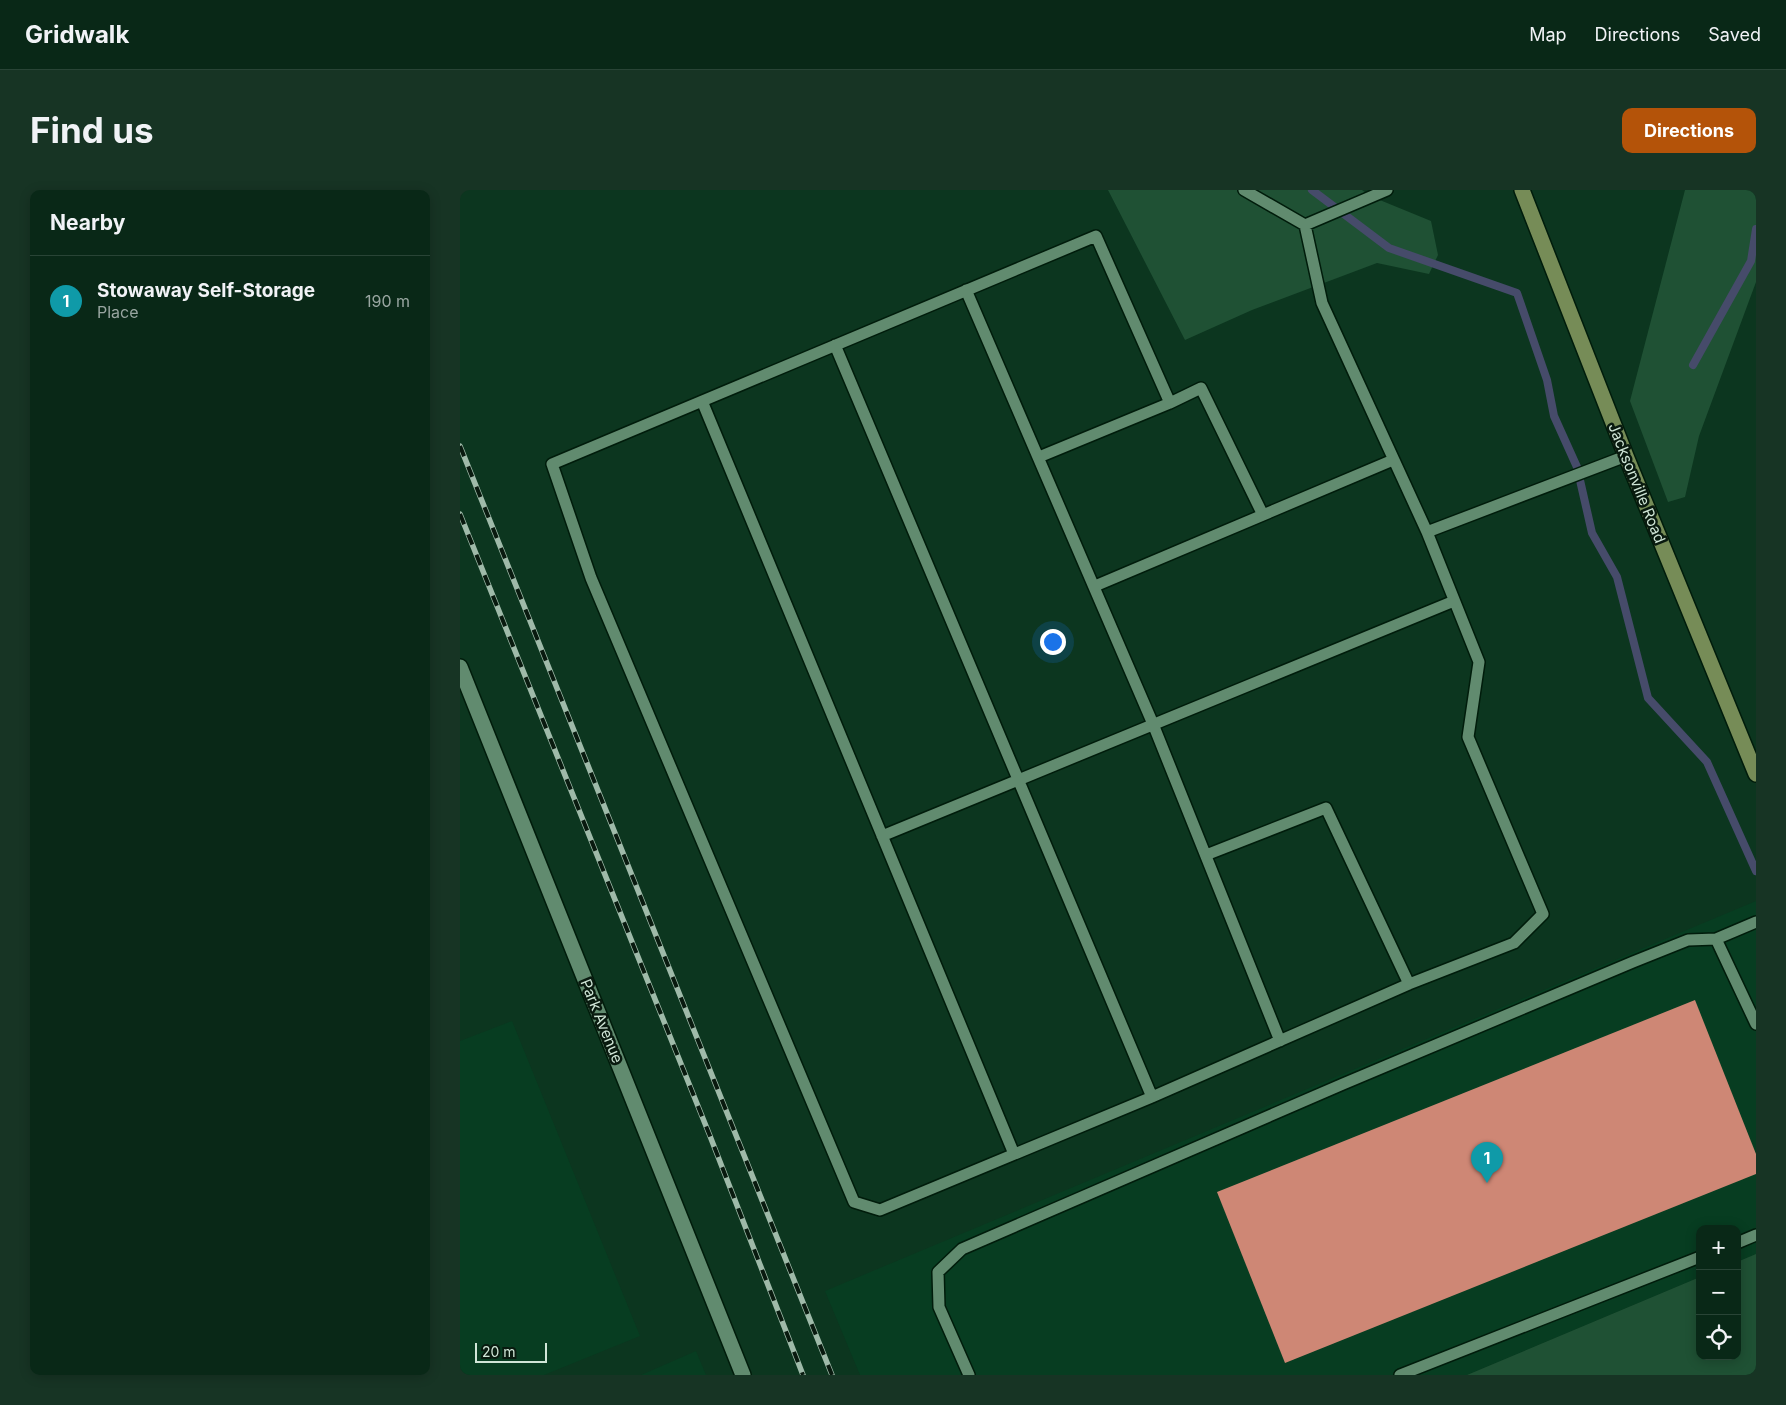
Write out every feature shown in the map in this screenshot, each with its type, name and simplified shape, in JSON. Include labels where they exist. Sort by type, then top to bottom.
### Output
[{"type":"main road","name":"Jacksonville Road","points":[[1522,190],[1626,456],[1756,774]]},
{"type":"street","name":"Park Avenue","points":[[460,667],[744,1375]]},
{"type":"lane","points":[[1170,403],[1096,236],[552,464],[591,578],[854,1202],[880,1210],[1152,1097],[1409,984],[1514,943],[1542,914],[1468,737],[1479,662],[1427,532],[1322,303],[1305,225],[1244,190]]},
{"type":"lane","points":[[1305,225],[1387,190]]},
{"type":"lane","points":[[966,290],[1153,724],[1280,1042]]},
{"type":"lane","points":[[835,345],[1152,1097]]},
{"type":"lane","points":[[1039,457],[1170,403],[1201,388],[1263,514]]},
{"type":"lane","points":[[702,401],[1014,1154]]},
{"type":"lane","points":[[1427,532],[1626,456]]},
{"type":"lane","points":[[1095,586],[1393,460]]},
{"type":"lane","points":[[882,836],[1454,601]]},
{"type":"lane","points":[[1206,855],[1326,808],[1409,984]]},
{"type":"lane","points":[[969,1375],[939,1307],[938,1272],[962,1249],[1343,1084],[1633,962],[1688,940],[1716,939],[1756,922]]},
{"type":"lane","points":[[1716,939],[1756,1024]]},
{"type":"lane","points":[[1741,1241],[1756,1235]]},
{"type":"lane","points":[[1400,1375],[1696,1259]]},
{"type":"shaded area","points":[[1108,190],[1362,190],[1370,196],[1431,221],[1438,255],[1429,274],[1377,263],[1252,310],[1185,340]]},
{"type":"shaded area","points":[[1685,190],[1756,190],[1756,282],[1699,436],[1685,497],[1668,502],[1630,401]]},
{"type":"shaded area","points":[[1756,901],[1756,1254],[1741,1260],[1741,1225],[1696,1225],[1696,1279],[1467,1375],[860,1375],[825,1291]]},
{"type":"shaded area","points":[[512,1021],[640,1336],[544,1375],[460,1375],[460,1041]]},
{"type":"shaded area","points":[[1756,1254],[1756,1375],[1467,1375],[1696,1279],[1696,1360],[1741,1360],[1741,1260]]},
{"type":"shaded area","points":[[696,1351],[706,1375],[641,1375]]},
{"type":"building","points":[[1695,1000],[1756,1154],[1756,1174],[1285,1363],[1217,1192]]},
{"type":"waterway","points":[[1312,190],[1389,248],[1517,293],[1547,380],[1554,416],[1577,467],[1592,533],[1617,577],[1648,698],[1707,762],[1756,871]]},
{"type":"waterway","points":[[1693,365],[1751,261],[1756,229]]},
{"type":"railway","points":[[460,446],[832,1375]]},
{"type":"railway","points":[[460,514],[710,1136],[803,1375]]},
{"type":"place","name":"Stowaway Self-Storage","points":[[1487,1183]]}]
